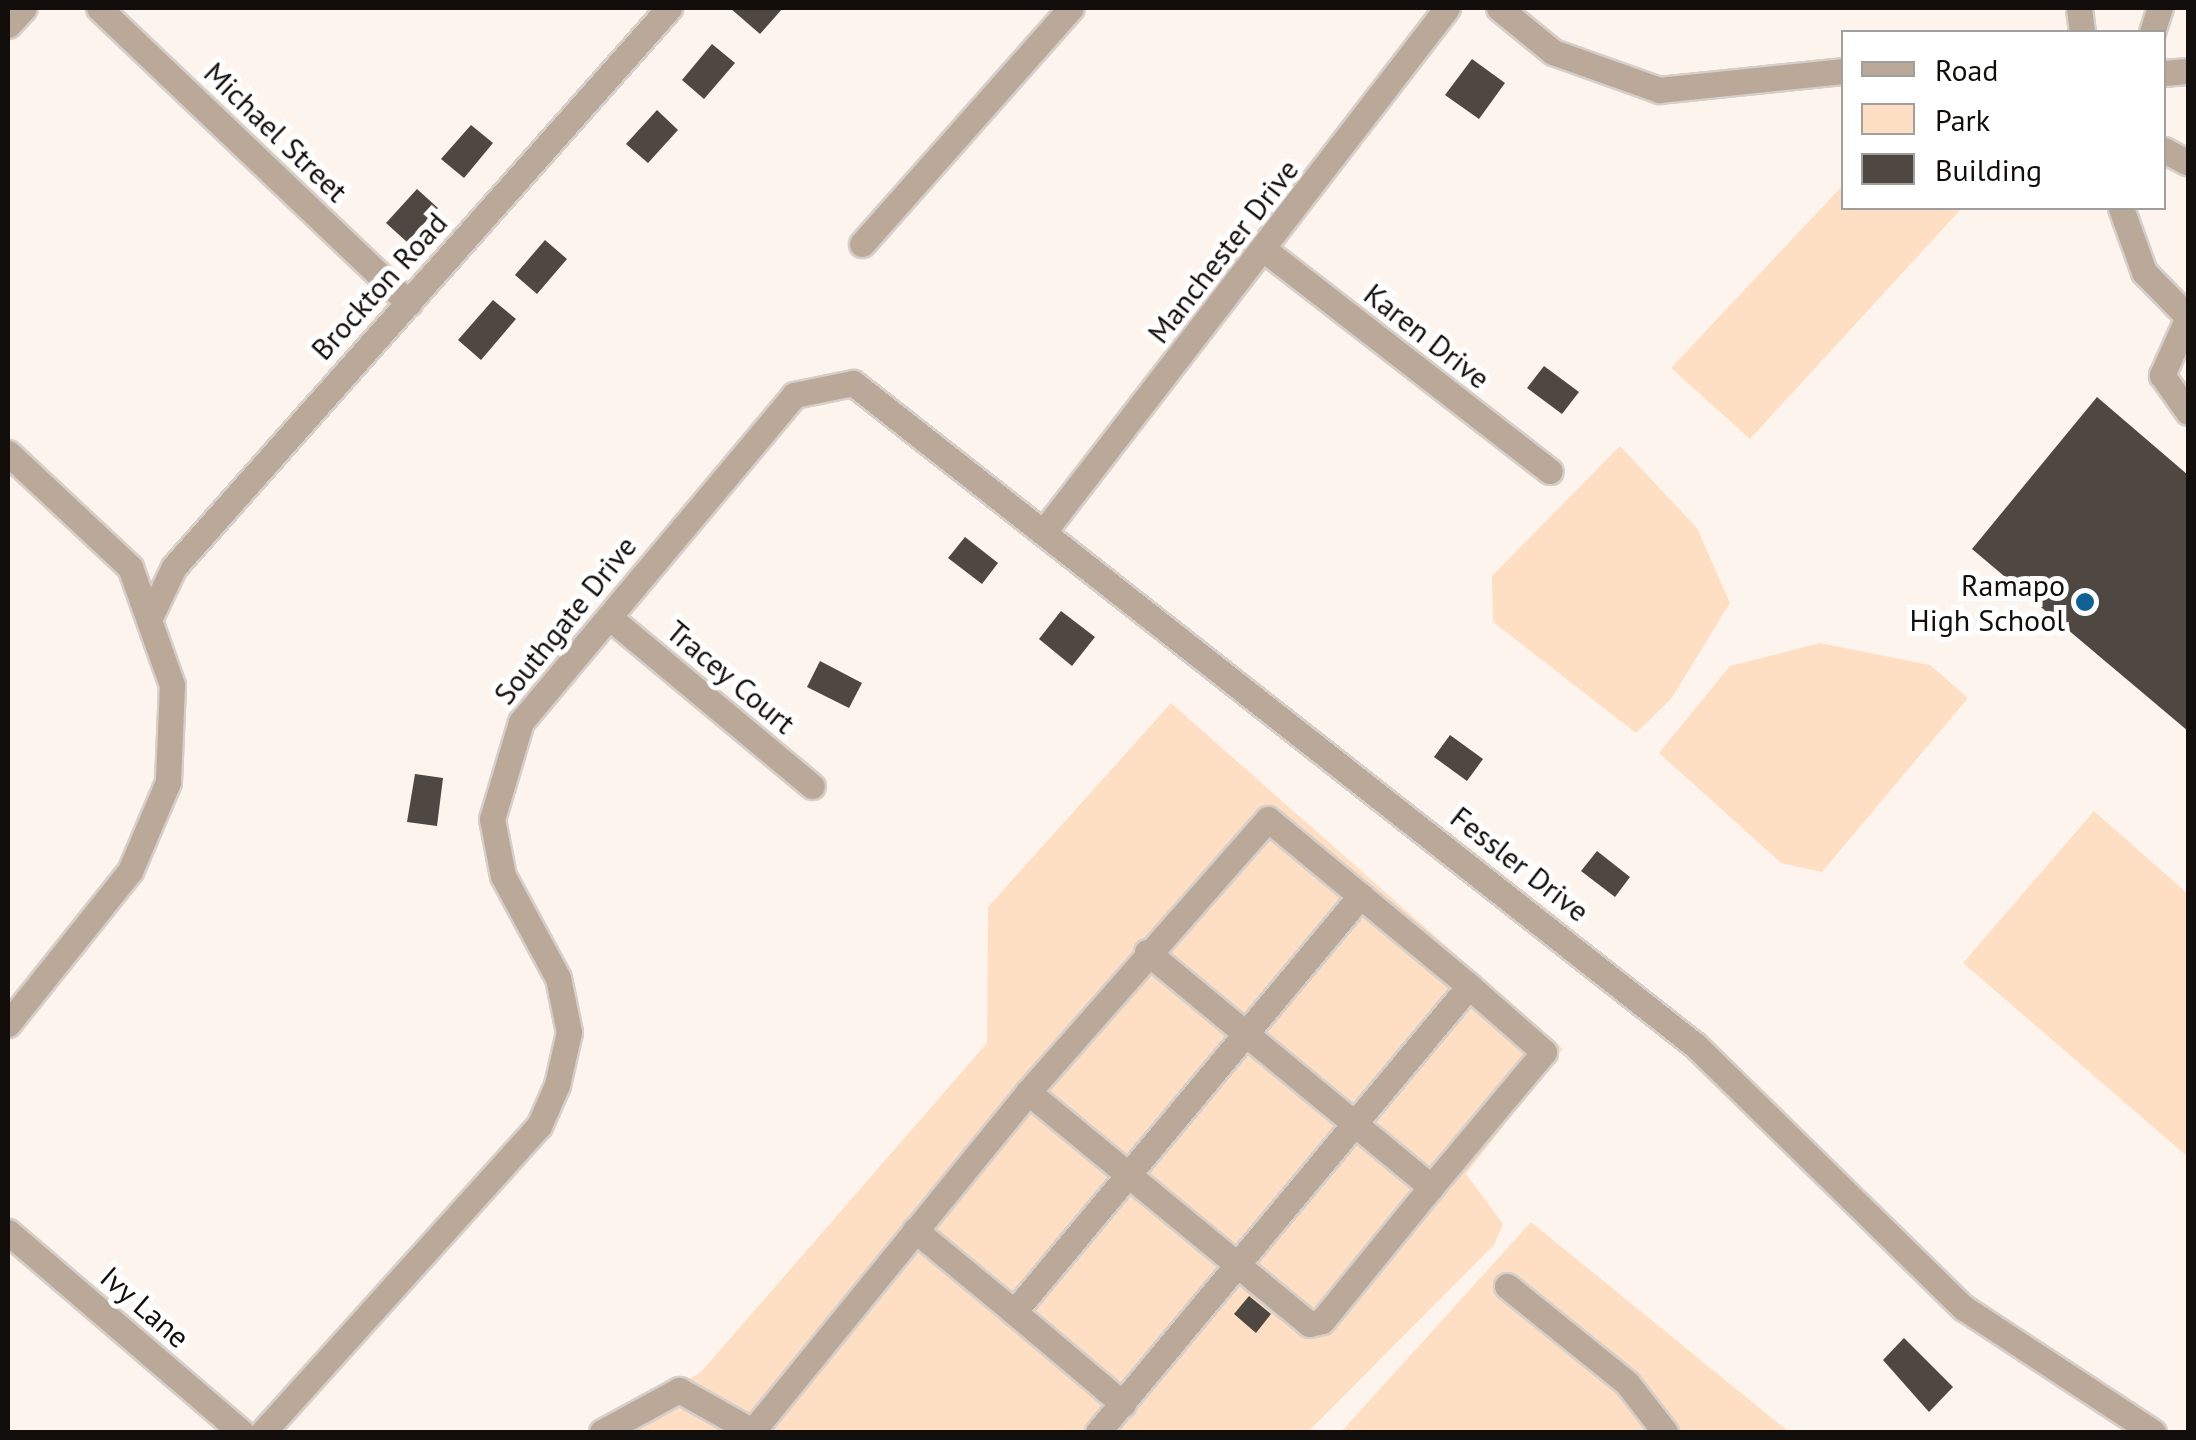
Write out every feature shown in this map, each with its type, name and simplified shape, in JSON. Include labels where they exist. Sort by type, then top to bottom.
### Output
[{"type":"street","points":[[8,25],[24,8]]},
{"type":"street","name":"Michael Street","points":[[99,8],[408,302]]},
{"type":"street","name":"Brockton Road","points":[[150,617],[174,567],[670,8]]},
{"type":"street","points":[[862,244],[1071,8]]},
{"type":"street","name":"Manchester Drive","points":[[1046,530],[1266,252],[1447,8]]},
{"type":"street","points":[[1499,8],[1553,52],[1658,90],[1841,71]]},
{"type":"street","points":[[2166,151],[2188,163]]},
{"type":"street","points":[[2121,210],[2144,272],[2188,317],[2162,375],[2188,412]]},
{"type":"street","name":"Karen Drive","points":[[1266,252],[1550,471]]},
{"type":"street","name":"Fessler Drive","points":[[823,384],[854,383],[886,402],[1695,1044],[1964,1308],[2153,1432]]},
{"type":"street","name":"Southgate Drive","points":[[263,1432],[539,1126],[557,1086],[569,1032],[558,978],[503,876],[492,819],[521,722],[769,422],[794,395],[823,384]]},
{"type":"street","points":[[8,452],[130,567],[172,685],[168,782],[130,871],[8,1024]]},
{"type":"street","name":"Tracey Court","points":[[609,617],[812,786]]},
{"type":"street","points":[[602,1432],[679,1390],[752,1432],[914,1230],[1028,1092],[1257,820],[1268,819],[1544,1052],[1317,1324],[1236,1267],[1028,1092]]},
{"type":"street","points":[[1014,1312],[1360,895]]},
{"type":"street","points":[[1147,952],[1431,1187]]},
{"type":"street","points":[[1098,1432],[1469,986]]},
{"type":"street","points":[[914,1230],[1123,1404]]},
{"type":"street","name":"Ivy Lane","points":[[8,1232],[241,1432]]},
{"type":"street","points":[[1507,1286],[1627,1383],[1665,1432]]},
{"type":"green space","points":[[1841,187],[1841,210],[1960,210],[1750,439],[1671,368]]},
{"type":"green space","points":[[1620,446],[1697,528],[1730,603],[1671,699],[1636,733],[1493,622],[1492,576]]},
{"type":"green space","points":[[1820,643],[1930,665],[1968,698],[1822,872],[1781,863],[1659,753],[1730,666]]},
{"type":"green space","points":[[1171,703],[1563,1049],[1466,1174],[1503,1224],[1494,1245],[1308,1432],[603,1432],[701,1372],[987,1043],[988,907]]},
{"type":"green space","points":[[2094,811],[2188,894],[2188,1157],[1963,963]]},
{"type":"green space","points":[[1531,1222],[1789,1432],[1341,1432]]},
{"type":"building","points":[[730,8],[783,8],[760,34]]},
{"type":"building","points":[[712,44],[735,63],[704,99],[682,80]]},
{"type":"building","points":[[1472,59],[1505,83],[1479,119],[1445,95]]},
{"type":"building","points":[[657,110],[678,130],[648,163],[626,144]]},
{"type":"building","points":[[471,125],[493,143],[464,178],[441,159]]},
{"type":"building","points":[[417,189],[438,208],[407,242],[386,223]]},
{"type":"building","points":[[545,240],[567,259],[537,294],[515,275]]},
{"type":"building","points":[[493,300],[516,319],[481,360],[458,340]]},
{"type":"building","points":[[1544,366],[1579,392],[1562,414],[1527,388]]},
{"type":"building","name":"Ramapo High School","points":[[2097,397],[2188,475],[2188,731],[1972,549]]},
{"type":"building","points":[[965,537],[998,563],[982,584],[948,558]]},
{"type":"building","points":[[1061,611],[1095,637],[1072,666],[1039,639]]},
{"type":"building","points":[[820,661],[862,683],[849,708],[807,687]]},
{"type":"building","points":[[1450,735],[1483,759],[1467,781],[1434,757]]},
{"type":"building","points":[[415,774],[443,778],[437,826],[407,822]]},
{"type":"building","points":[[1597,851],[1630,877],[1615,897],[1581,871]]},
{"type":"building","points":[[1249,1296],[1271,1314],[1256,1333],[1234,1314]]},
{"type":"building","points":[[1904,1338],[1953,1387],[1929,1412],[1883,1360]]},
{"type":"place","name":"Ramapo High School","points":[[2085,602]]}]
